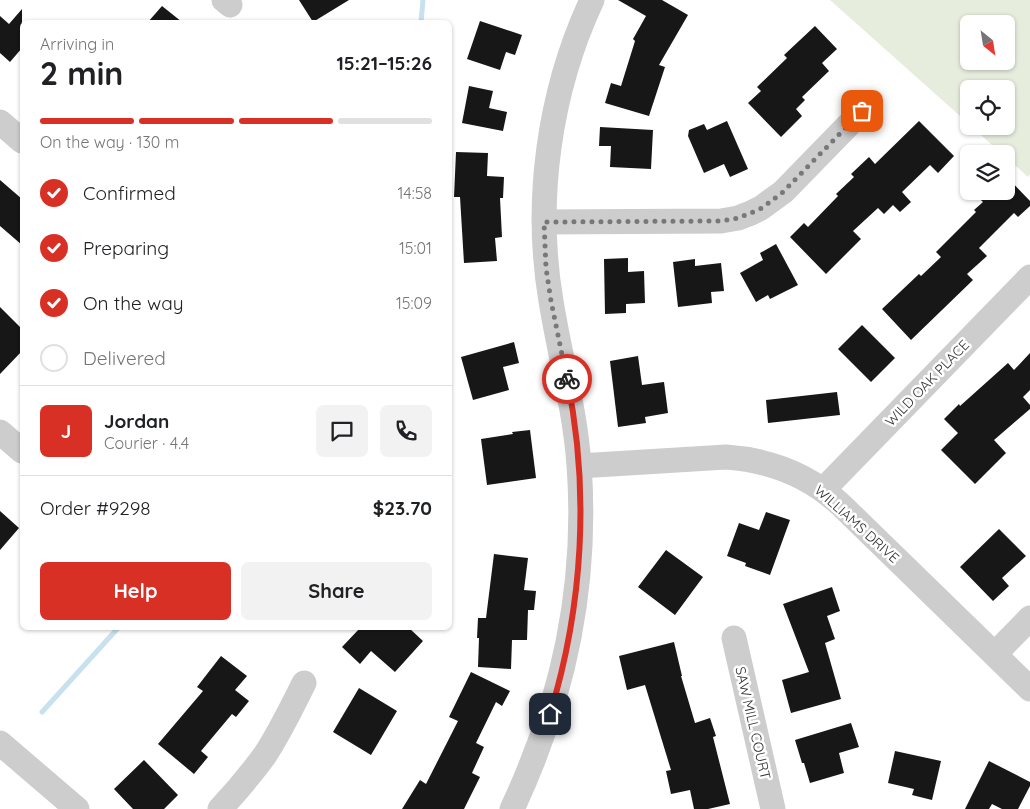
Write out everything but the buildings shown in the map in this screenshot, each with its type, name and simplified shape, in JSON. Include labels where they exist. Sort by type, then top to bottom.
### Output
[{"type":"street","points":[[512,809],[534,760],[547,724],[570,633],[576,595],[581,514],[579,466],[573,411],[546,268],[544,222],[548,155],[558,101],[574,42],[592,0]]},
{"type":"street","points":[[544,222],[721,221],[738,218],[762,208],[783,192],[862,111]]},
{"type":"street","points":[[0,122],[20,139]]},
{"type":"street","name":"WILD OAK PLACE","points":[[823,490],[1030,277]]},
{"type":"street","points":[[0,432],[20,448]]},
{"type":"street","name":"WILLIAMS DRIVE","points":[[579,466],[737,457],[780,467],[803,478],[823,490],[841,505],[1030,689]]},
{"type":"street","points":[[995,654],[1030,618]]},
{"type":"street","name":"SAW MILL COURT","points":[[734,638],[773,809]]},
{"type":"street","points":[[220,809],[234,794],[265,753],[304,683]]},
{"type":"street","points":[[0,743],[77,809]]},
{"type":"green space","points":[[830,0],[1030,0],[1030,174],[1028,177],[1015,165],[1015,145],[992,145],[981,135],[1015,135],[1015,80],[960,80],[960,116]]},
{"type":"waterway","points":[[421,20],[423,0]]},
{"type":"waterway","points":[[42,712],[116,630]]},
{"type":"way so far","points":[[567,379],[546,268],[544,222],[721,221],[738,218],[762,208],[783,192],[862,111]]},
{"type":"route","points":[[550,714],[567,648],[575,604],[580,536],[579,466],[574,418],[567,379]]}]
